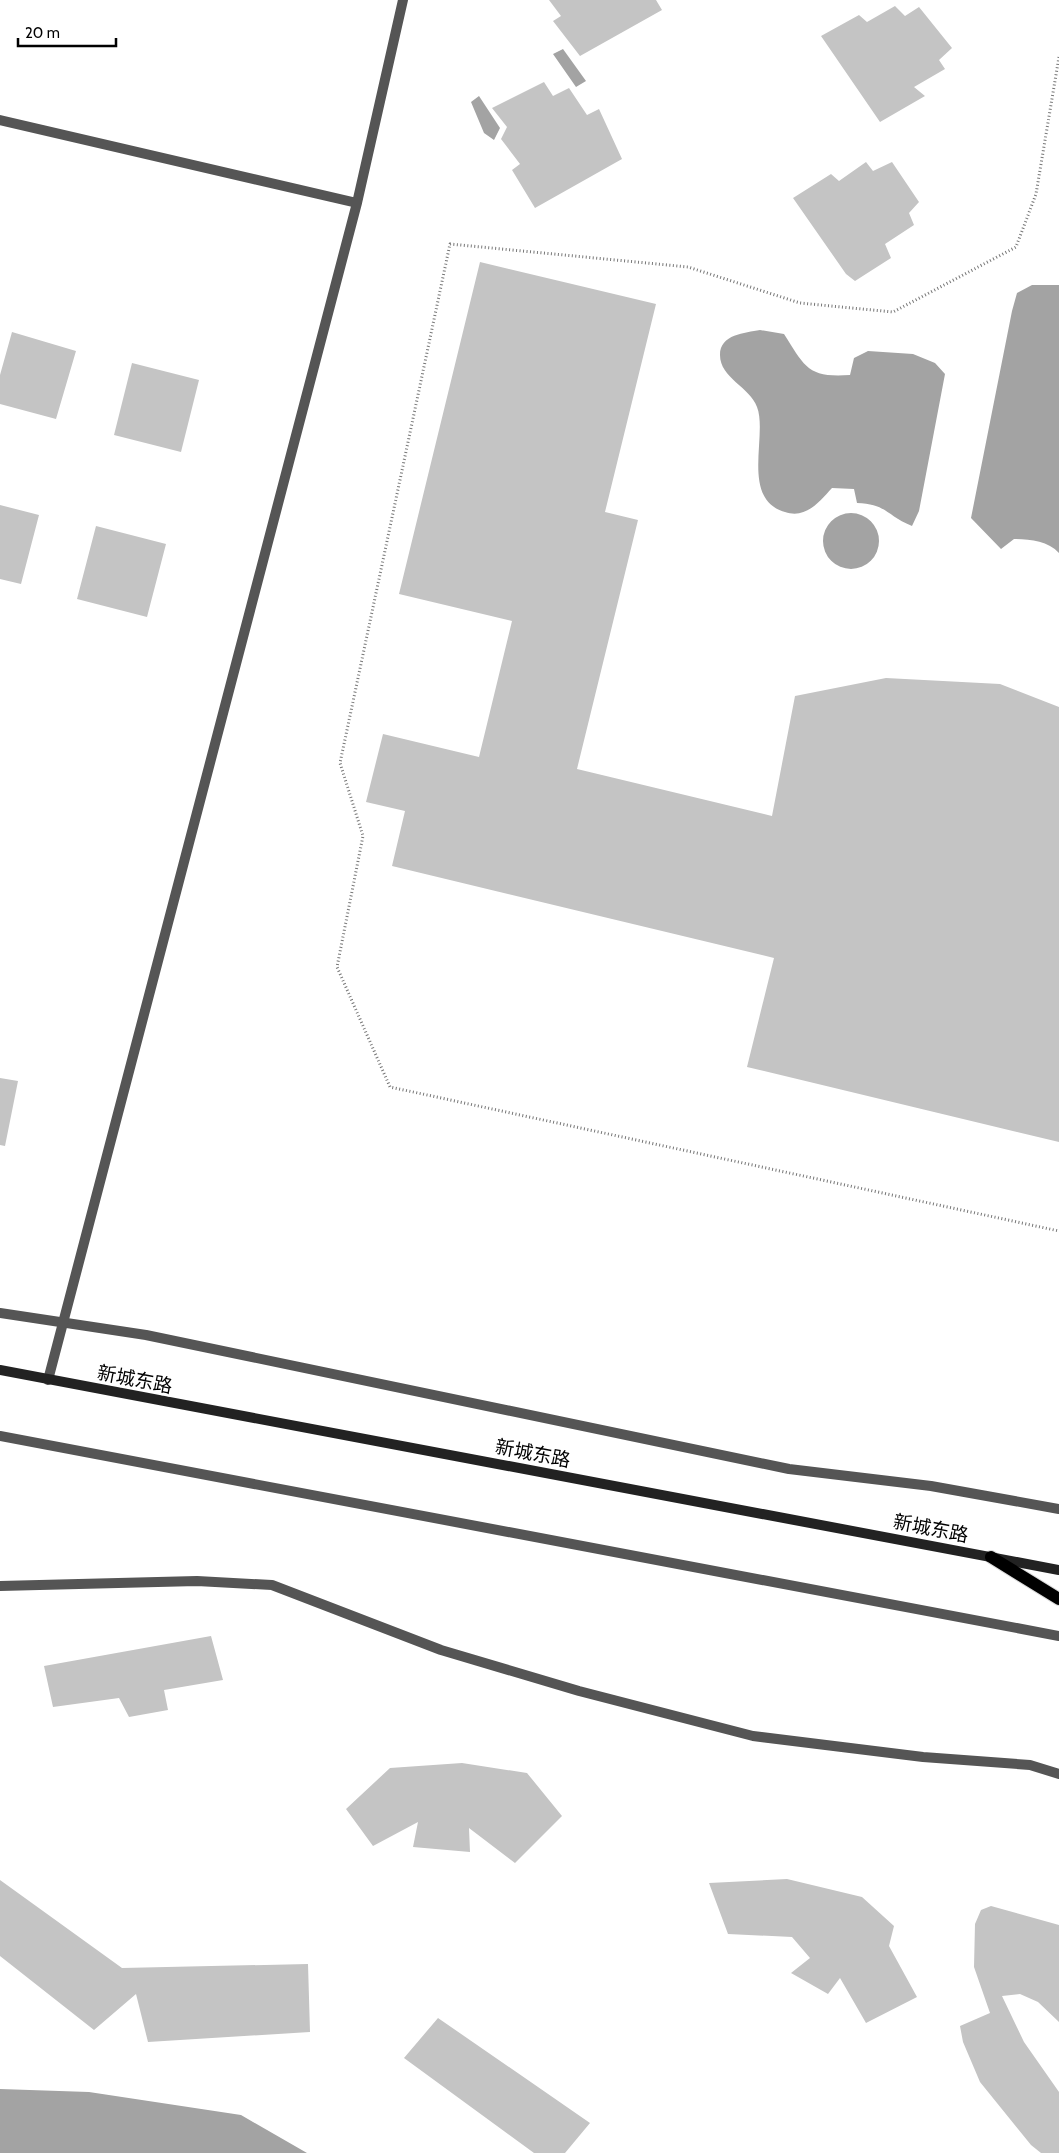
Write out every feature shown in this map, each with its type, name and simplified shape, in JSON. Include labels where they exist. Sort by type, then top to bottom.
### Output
[{"type":"main road","name":"新城东路","points":[[0,1370],[1059,1570]]},
{"type":"main road","points":[[991,1557],[1059,1599]]},
{"type":"street","points":[[48,1380],[357,203],[403,0]]},
{"type":"street","points":[[0,120],[357,203]]},
{"type":"street","points":[[0,1313],[146,1335],[789,1469],[932,1486],[1059,1509]]},
{"type":"street","points":[[0,1436],[1059,1636]]},
{"type":"street","points":[[0,1586],[197,1581],[272,1585],[441,1650],[579,1691],[753,1736],[923,1757],[1030,1765],[1059,1774]]},
{"type":"path","points":[[1059,57],[1036,194],[1016,247],[893,312],[800,303],[688,267],[450,244],[340,763],[363,836],[337,967],[390,1087],[1059,1232]]},
{"type":"shaded area","points":[[563,49],[586,81],[576,87],[553,54]]},
{"type":"shaded area","points":[[479,96],[500,128],[494,140],[484,133],[471,102]]},
{"type":"shaded area","points":[[1032,285],[1059,285],[1059,553],[1044,543],[1014,539],[1001,549],[971,518],[1012,311],[1017,293]]},
{"type":"shaded area","points":[[760,330],[784,334],[797,355],[809,368],[816,372],[850,375],[854,358],[868,351],[913,354],[935,363],[945,374],[919,511],[912,526],[881,508],[857,503],[854,489],[832,488],[812,508],[799,513],[785,512],[771,505],[763,494],[759,480],[760,419],[757,407],[748,394],[725,370],[721,363],[720,355],[721,348],[729,339]]},
{"type":"shaded area","points":[[845,513],[857,513],[871,521],[879,535],[877,552],[871,561],[857,569],[845,569],[835,564],[828,557],[823,547],[823,535],[828,525],[835,518]]},
{"type":"shaded area","points":[[0,2089],[89,2092],[241,2115],[307,2153],[0,2153]]},
{"type":"building","points":[[549,0],[656,0],[662,10],[580,56],[553,21],[561,16]]},
{"type":"building","points":[[895,6],[905,16],[919,7],[952,48],[939,60],[945,69],[914,87],[925,96],[880,122],[821,36],[859,15],[867,22]]},
{"type":"building","points":[[544,82],[553,96],[569,88],[587,115],[599,109],[622,159],[535,208],[512,170],[520,164],[501,139],[507,127],[492,108]]},
{"type":"building","points":[[866,162],[873,171],[892,162],[919,202],[909,213],[914,225],[885,244],[891,258],[855,281],[846,274],[793,198],[831,174],[839,181]]},
{"type":"building","points":[[480,262],[656,304],[605,512],[638,520],[577,769],[772,816],[795,696],[886,678],[1000,684],[1059,707],[1059,1142],[747,1067],[774,958],[392,866],[405,811],[366,802],[383,734],[479,757],[512,621],[399,594]]},
{"type":"building","points":[[12,332],[76,351],[56,419],[0,404],[0,375]]},
{"type":"building","points":[[132,363],[199,380],[181,452],[114,435]]},
{"type":"building","points":[[0,505],[39,515],[21,584],[0,579]]},
{"type":"building","points":[[96,526],[166,544],[147,617],[77,599]]},
{"type":"building","points":[[0,1078],[18,1081],[5,1146],[0,1145]]},
{"type":"building","points":[[211,1636],[223,1680],[164,1690],[168,1710],[129,1717],[119,1698],[53,1707],[44,1666]]},
{"type":"building","points":[[462,1763],[527,1773],[562,1816],[515,1863],[469,1828],[470,1852],[413,1847],[418,1822],[373,1846],[346,1809],[390,1768]]},
{"type":"building","points":[[787,1879],[862,1897],[894,1926],[889,1946],[917,1997],[866,2023],[840,1978],[828,1994],[791,1973],[810,1958],[792,1937],[728,1934],[709,1883]]},
{"type":"building","points":[[0,1880],[122,1968],[308,1964],[310,2032],[148,2042],[136,1994],[94,2030],[0,1956]]},
{"type":"building","points":[[991,1906],[1059,1925],[1059,2022],[1038,2002],[1020,1994],[1002,1996],[1024,2042],[1059,2092],[1059,2153],[1041,2153],[1031,2145],[980,2082],[963,2042],[960,2026],[990,2013],[974,1967],[975,1924],[981,1910]]},
{"type":"building","points":[[438,2018],[590,2123],[565,2153],[534,2153],[404,2058]]}]
